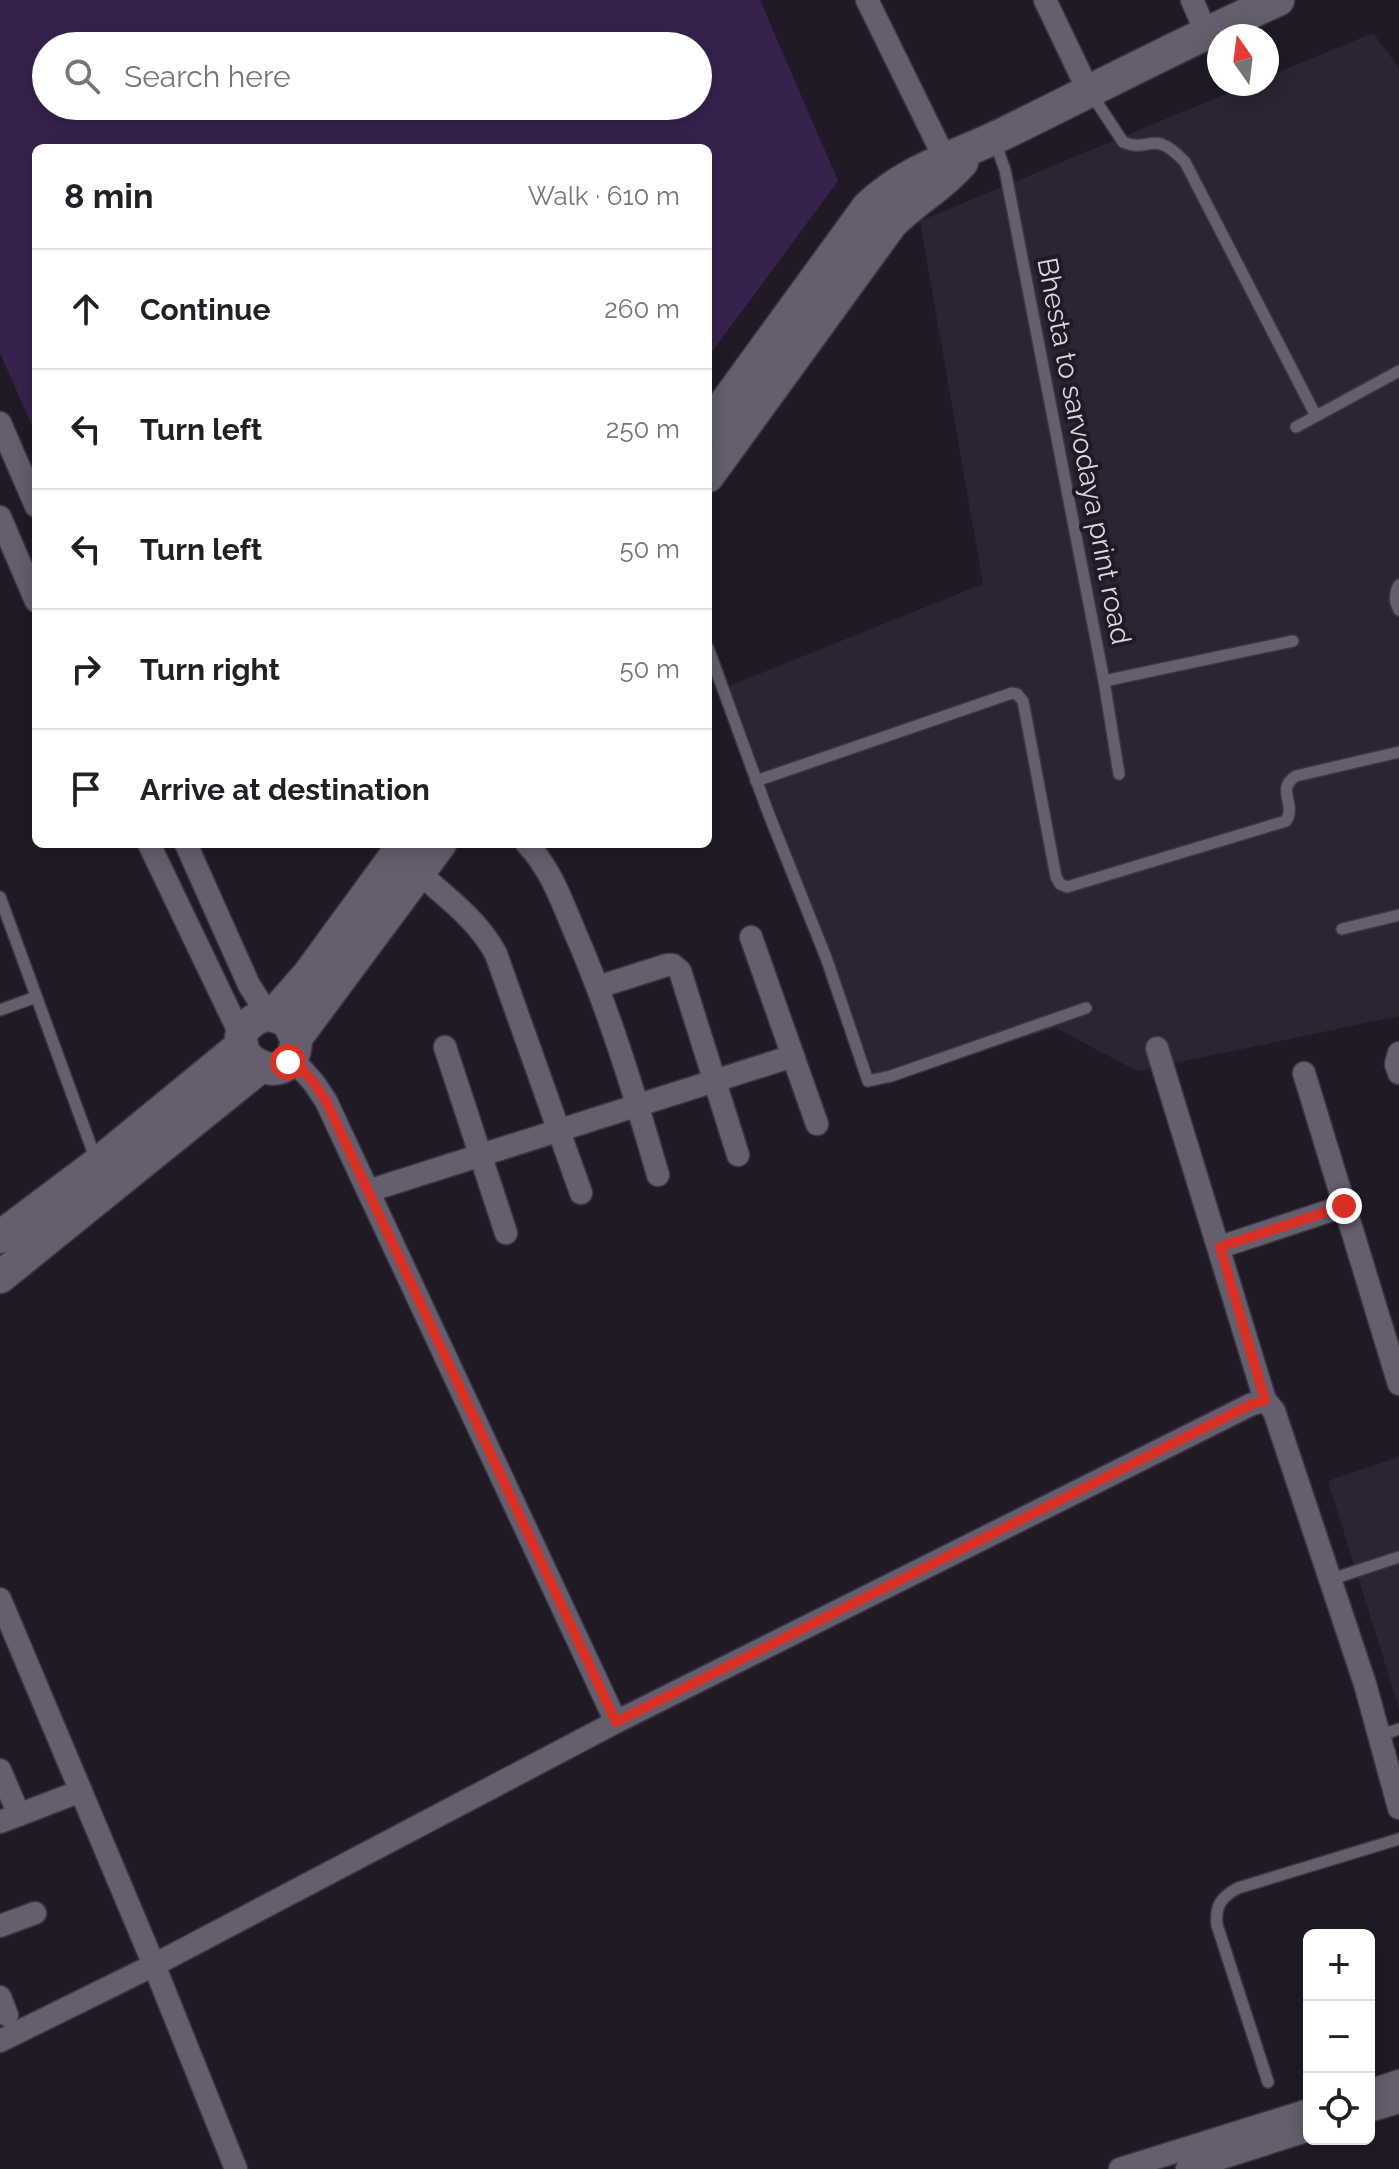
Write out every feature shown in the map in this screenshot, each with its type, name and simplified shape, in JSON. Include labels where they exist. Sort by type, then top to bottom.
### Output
[{"type":"main road","points":[[712,422],[868,207],[901,180],[948,166],[984,143],[1206,32],[1278,0]]},
{"type":"main road","points":[[712,470],[891,224],[922,196],[948,166]]},
{"type":"main road","points":[[401,848],[309,974],[270,1015],[255,1019],[246,1026],[248,1050],[272,1069],[281,1067],[437,848]]},
{"type":"main road","points":[[270,1015],[288,1022],[294,1048]]},
{"type":"main road","points":[[0,1237],[248,1050]]},
{"type":"main road","points":[[0,1277],[248,1050]]},
{"type":"street","points":[[867,0],[948,166]]},
{"type":"street","points":[[1045,0],[1089,92]]},
{"type":"street","points":[[1192,0],[1206,32]]},
{"type":"street","points":[[0,423],[32,497]]},
{"type":"street","points":[[0,517],[32,592]]},
{"type":"street","points":[[151,848],[248,1050]]},
{"type":"street","points":[[188,848],[249,985],[270,1015]]},
{"type":"street","points":[[531,848],[552,878],[598,987],[616,1034],[658,1175]]},
{"type":"street","points":[[419,873],[474,922],[496,954],[581,1193]]},
{"type":"street","points":[[751,937],[817,1124]]},
{"type":"street","points":[[598,987],[667,965],[677,967],[738,1155]]},
{"type":"street","points":[[445,1047],[506,1233]]},
{"type":"street","points":[[294,1048],[326,1101],[616,1722]]},
{"type":"street","points":[[1157,1048],[1265,1400],[1274,1411],[1329,1580],[1389,1733],[1399,1808]]},
{"type":"street","points":[[1399,1053],[1396,1064],[1399,1073]]},
{"type":"street","points":[[368,1191],[793,1056]]},
{"type":"street","points":[[1304,1073],[1399,1384]]},
{"type":"street","points":[[1220,1247],[1344,1206]]},
{"type":"street","points":[[0,2041],[154,1965],[616,1722],[1265,1400]]},
{"type":"street","points":[[0,1599],[236,2169]]},
{"type":"street","points":[[0,1770],[9,1818],[81,1791]]},
{"type":"street","points":[[0,1926],[35,1913]]},
{"type":"street","points":[[1375,2089],[1399,2081]]},
{"type":"street","points":[[1375,2109],[1399,2102]]},
{"type":"street","points":[[1120,2169],[1303,2112]]},
{"type":"street","points":[[1187,2169],[1303,2132]]},
{"type":"lane","points":[[1089,92],[1123,142],[1129,145],[1162,142],[1185,162],[1316,416]]},
{"type":"lane","name":"Bhesta to sarvodaya print road","points":[[984,143],[1005,170],[1104,681],[1119,774]]},
{"type":"lane","points":[[1296,427],[1399,371]]},
{"type":"lane","points":[[1399,585],[1395,592],[1395,604],[1399,610]]},
{"type":"lane","points":[[1104,681],[1293,641]]},
{"type":"lane","points":[[712,659],[756,781],[827,960],[868,1081],[891,1076],[1086,1008]]},
{"type":"lane","points":[[756,781],[1012,693],[1017,694],[1023,701],[1056,877],[1060,884],[1067,887],[1286,821],[1290,814],[1286,787],[1288,781],[1296,776],[1399,752]]},
{"type":"lane","points":[[0,897],[97,1164]]},
{"type":"lane","points":[[1342,929],[1399,915]]},
{"type":"lane","points":[[0,1010],[36,997]]},
{"type":"lane","points":[[1329,1580],[1399,1557]]},
{"type":"lane","points":[[1268,2082],[1217,1925],[1215,1915],[1218,1903],[1238,1888],[1399,1839]]},
{"type":"shaded area","points":[[0,0],[760,0],[838,181],[712,352],[712,144],[32,144],[32,426],[0,353]]},
{"type":"shaded area","points":[[1373,33],[1399,68],[1399,1016],[1137,1071],[1056,1028],[877,1082],[729,686],[983,584],[920,221],[1221,96],[1279,96],[1279,72]]},
{"type":"shaded area","points":[[1399,1457],[1399,1708],[1328,1481]]},
{"type":"route","points":[[288,1062],[291,1057],[326,1101],[616,1722],[1265,1400],[1220,1247],[1344,1206]]}]
